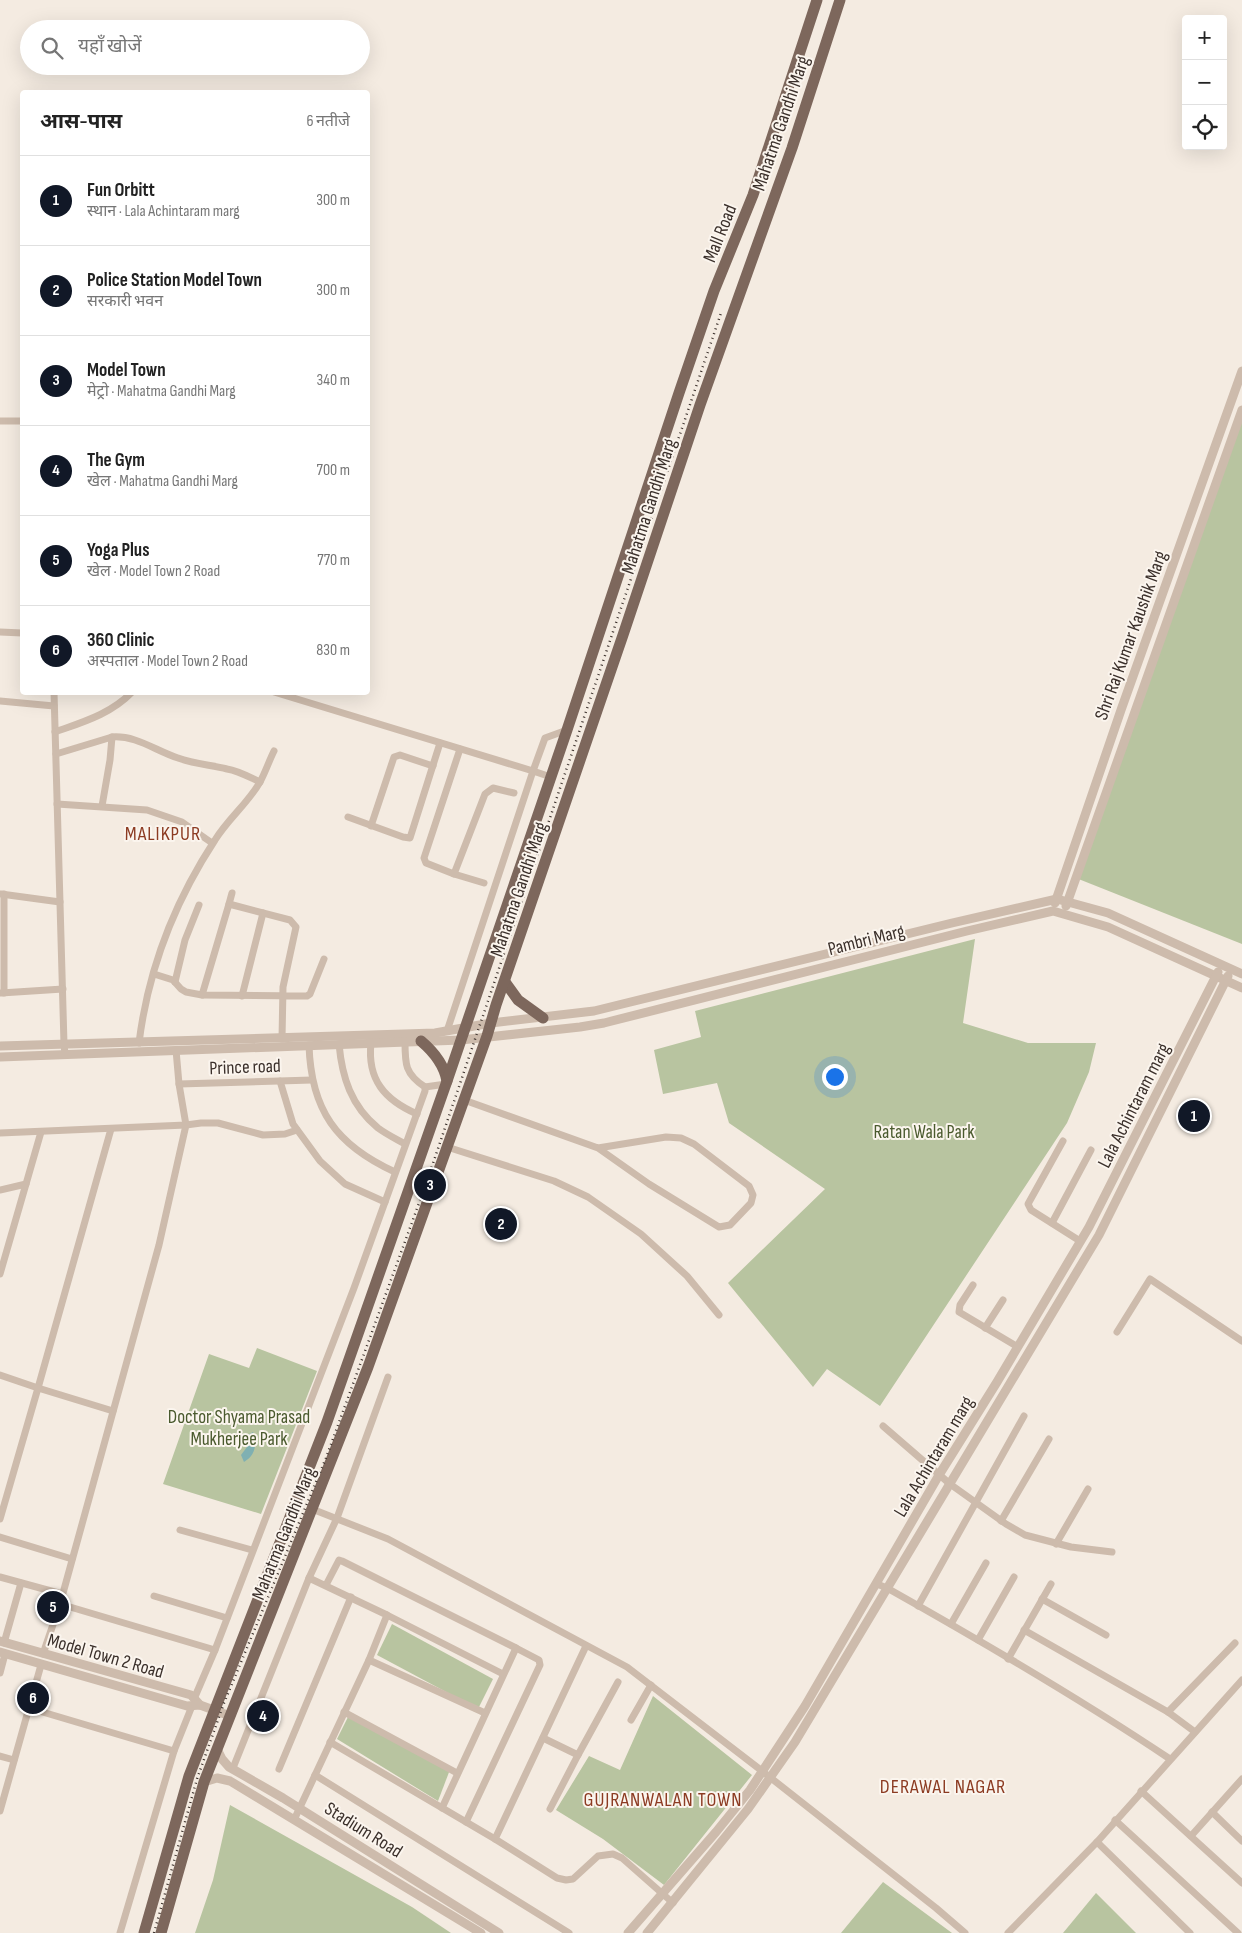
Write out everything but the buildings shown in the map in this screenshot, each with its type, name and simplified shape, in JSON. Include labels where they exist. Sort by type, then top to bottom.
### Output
[{"type":"main road","name":"Mall Road","points":[[679,393],[714,291],[753,195],[817,0]]},
{"type":"main road","name":"Mahatma Gandhi Marg","points":[[161,1933],[204,1782],[368,1367],[487,1036],[700,405],[792,148],[840,0]]},
{"type":"main road","points":[[741,224],[762,230]]},
{"type":"main road","name":"Mahatma Gandhi Marg","points":[[144,1933],[190,1776],[327,1422],[447,1082],[551,778],[679,393]]},
{"type":"main road","points":[[505,982],[518,1000],[543,1018]]},
{"type":"main road","points":[[421,1041],[438,1058],[447,1082]]},
{"type":"street","name":"Shri Raj Kumar Kaushik Marg","points":[[1053,911],[1154,617],[1242,370]]},
{"type":"street","name":"Shri Raj Kumar Kaushik Marg","points":[[1064,914],[1242,410]]},
{"type":"street","points":[[0,421],[20,422]]},
{"type":"street","points":[[1154,617],[1167,622]]},
{"type":"street","points":[[0,632],[20,633]]},
{"type":"street","points":[[54,695],[65,1054]]},
{"type":"street","points":[[55,732],[110,711],[129,695]]},
{"type":"street","points":[[284,695],[551,778]]},
{"type":"street","points":[[0,701],[54,706]]},
{"type":"street","points":[[447,1031],[545,738],[567,730]]},
{"type":"street","points":[[56,754],[112,737],[129,738],[177,758],[228,769],[260,782]]},
{"type":"street","points":[[102,806],[112,737]]},
{"type":"street","points":[[348,817],[402,837],[410,838],[440,743]]},
{"type":"street","points":[[460,749],[424,858],[426,863],[454,874],[484,882]]},
{"type":"street","points":[[139,1043],[142,1019],[162,943],[174,911],[212,844],[260,782],[274,751]]},
{"type":"street","points":[[371,826],[394,756],[400,755],[432,766]]},
{"type":"street","points":[[454,874],[485,794],[493,788],[514,793]]},
{"type":"street","points":[[57,804],[147,810],[182,822],[212,844]]},
{"type":"street","points":[[60,902],[2,894],[2,993],[63,989]]},
{"type":"street","points":[[202,995],[232,894]]},
{"type":"street","name":"Pambri Marg","points":[[0,1046],[404,1034],[447,1031],[491,1023],[594,1011],[1057,898],[1108,914],[1242,974]]},
{"type":"street","points":[[229,904],[290,920],[296,927],[283,996],[282,1038]]},
{"type":"street","points":[[175,982],[185,940],[199,905]]},
{"type":"street","name":"Pambri Marg","points":[[0,1057],[461,1040],[580,1027],[604,1023],[800,972],[1053,911],[1108,927],[1242,988]]},
{"type":"street","points":[[242,996],[263,913]]},
{"type":"street","points":[[154,974],[175,982],[186,992],[202,995],[304,996],[310,994],[324,959]]},
{"type":"street","points":[[798,961],[800,972]]},
{"type":"street","name":"Lala Achintaram marg","points":[[628,1933],[716,1832],[762,1771],[805,1706],[939,1475],[1080,1241],[1221,965]]},
{"type":"street","name":"Lala Achintaram marg","points":[[647,1933],[725,1839],[771,1778],[813,1712],[1099,1235],[1231,970]]},
{"type":"street","points":[[405,1042],[405,1057],[408,1071],[412,1077],[425,1087]]},
{"type":"street","points":[[372,1043],[371,1066],[382,1090],[401,1107],[417,1114]]},
{"type":"street","points":[[339,1044],[341,1066],[348,1091],[360,1109],[378,1128],[405,1144]]},
{"type":"street","points":[[309,1045],[312,1080],[319,1102],[329,1121],[341,1137],[356,1151],[395,1172]]},
{"type":"street","points":[[44,1654],[60,1604],[159,1245],[186,1125],[178,1084],[176,1050]]},
{"type":"street","name":"Prince road","points":[[178,1084],[312,1080]]},
{"type":"street","points":[[280,1081],[290,1116],[311,1150],[332,1174],[345,1184],[384,1202]]},
{"type":"street","points":[[425,1087],[447,1082]]},
{"type":"street","points":[[120,1933],[174,1751],[197,1704],[252,1550],[354,1288],[425,1087]]},
{"type":"street","points":[[464,1100],[598,1148],[649,1184],[718,1227],[730,1225],[751,1203],[753,1195],[748,1186],[694,1144],[681,1138],[666,1137],[598,1148]]},
{"type":"street","points":[[0,1133],[111,1129],[201,1123],[218,1123],[263,1135],[297,1130]]},
{"type":"street","points":[[0,1519],[111,1129]]},
{"type":"street","points":[[0,1274],[41,1132]]},
{"type":"street","points":[[1063,1141],[1028,1204],[1031,1210],[1080,1241]]},
{"type":"street","points":[[447,1147],[554,1181],[588,1197],[640,1234],[681,1270],[719,1314]]},
{"type":"street","points":[[1052,1223],[1091,1150]]},
{"type":"street","points":[[0,1190],[26,1184]]},
{"type":"street","points":[[1117,1332],[1150,1279],[1242,1341]]},
{"type":"street","points":[[973,1285],[960,1305],[959,1312],[1018,1346]]},
{"type":"street","points":[[985,1328],[1003,1300]]},
{"type":"street","points":[[0,1375],[113,1411]]},
{"type":"street","points":[[233,1768],[309,1578],[337,1518],[388,1377]]},
{"type":"street","points":[[918,1606],[1024,1416]]},
{"type":"street","points":[[883,1426],[950,1484],[1001,1521],[1025,1535],[1056,1544],[1112,1552]]},
{"type":"street","points":[[1001,1521],[1049,1439]]},
{"type":"street","points":[[1056,1544],[1088,1489]]},
{"type":"street","points":[[312,1509],[388,1539],[627,1667],[771,1778],[965,1933]]},
{"type":"street","points":[[180,1530],[252,1550]]},
{"type":"street","points":[[0,1537],[72,1559]]},
{"type":"street","points":[[326,1586],[336,1564],[339,1560],[342,1561],[539,1660],[540,1665],[466,1822]]},
{"type":"street","points":[[951,1624],[986,1563]]},
{"type":"street","points":[[0,1577],[62,1594]]},
{"type":"street","points":[[978,1640],[1014,1577]]},
{"type":"street","points":[[309,1578],[351,1597],[503,1674]]},
{"type":"street","points":[[2,1642],[21,1583]]},
{"type":"street","points":[[877,1584],[978,1640],[1127,1730],[1170,1759]]},
{"type":"street","points":[[1008,1659],[1051,1584]]},
{"type":"street","points":[[154,1596],[227,1618]]},
{"type":"street","points":[[279,1769],[351,1597]]},
{"type":"street","points":[[1042,1599],[1106,1635]]},
{"type":"street","points":[[60,1604],[216,1650]]},
{"type":"street","points":[[294,1820],[369,1660],[386,1615]]},
{"type":"street","points":[[1024,1630],[1168,1712],[1195,1732]]},
{"type":"street","name":"Model Town 2 Road","points":[[2,1642],[191,1695],[197,1704]]},
{"type":"street","points":[[1168,1712],[1235,1644]]},
{"type":"street","points":[[495,1839],[586,1646]]},
{"type":"street","points":[[442,1808],[516,1648]]},
{"type":"street","points":[[0,1673],[3,1653]]},
{"type":"street","name":"Model Town 2 Road","points":[[3,1653],[41,1665],[197,1704]]},
{"type":"street","points":[[369,1660],[485,1713]]},
{"type":"street","points":[[0,1811],[41,1665]]},
{"type":"street","points":[[1008,1933],[1097,1842],[1242,1680]]},
{"type":"street","points":[[550,1809],[618,1682]]},
{"type":"street","points":[[631,1720],[651,1685]]},
{"type":"street","points":[[197,1704],[230,1716]]},
{"type":"street","points":[[805,1706],[813,1712]]},
{"type":"street","points":[[29,1708],[174,1751]]},
{"type":"street","points":[[344,1712],[458,1773]]},
{"type":"street","points":[[543,1738],[578,1755]]},
{"type":"street","points":[[330,1742],[495,1839],[556,1878],[573,1879],[598,1856],[613,1854],[622,1858],[673,1902]]},
{"type":"street","name":"Stadium Road","points":[[217,1748],[222,1759],[233,1768],[499,1933]]},
{"type":"street","points":[[0,1756],[14,1760]]},
{"type":"street","points":[[315,1775],[569,1933]]},
{"type":"street","name":"Stadium Road","points":[[204,1782],[218,1778],[230,1781],[481,1933]]},
{"type":"street","points":[[1190,1836],[1240,1785]]},
{"type":"street","points":[[1141,1791],[1242,1883]]},
{"type":"street","points":[[1212,1812],[1242,1841]]},
{"type":"street","points":[[1115,1820],[1240,1932]]},
{"type":"street","points":[[716,1832],[725,1839]]},
{"type":"street","points":[[1097,1842],[1190,1933]]},
{"type":"green space","points":[[1242,415],[1242,944],[1076,878]]},
{"type":"green space","name":"Ratan Wala Park","points":[[975,939],[963,1023],[1028,1043],[1096,1043],[1089,1072],[1067,1123],[880,1406],[827,1369],[813,1387],[728,1283],[825,1189],[729,1123],[717,1083],[663,1094],[654,1050],[701,1037],[695,1011]]},
{"type":"green space","name":"Doctor Shyama Prasad Mukherjee Park","points":[[257,1348],[317,1371],[261,1514],[163,1484],[209,1354],[249,1368]]},
{"type":"green space","points":[[392,1624],[493,1679],[478,1709],[377,1655]]},
{"type":"green space","points":[[653,1696],[752,1775],[664,1885],[603,1839],[556,1810],[589,1756],[620,1770]]},
{"type":"green space","points":[[350,1713],[451,1767],[438,1801],[337,1739]]},
{"type":"green space","points":[[230,1805],[412,1907],[451,1933],[195,1933],[213,1880]]},
{"type":"green space","points":[[883,1882],[952,1933],[841,1933]]},
{"type":"green space","points":[[1096,1893],[1136,1933],[1063,1933]]},
{"type":"water","points":[[253,1432],[255,1441],[253,1453],[244,1462],[241,1455],[247,1447],[246,1436]]},
{"type":"railway","points":[[154,1933],[197,1779],[224,1703],[326,1458],[426,1184],[721,313]]},
{"type":"place","name":"Fun Orbitt","points":[[1194,1116]]},
{"type":"place","name":"Model Town","points":[[430,1185]]},
{"type":"place","name":"Police Station Model Town","points":[[501,1224]]},
{"type":"place","name":"Yoga Plus","points":[[53,1607]]},
{"type":"place","name":"360 Clinic","points":[[33,1698]]},
{"type":"place","name":"The Gym","points":[[263,1716]]},
{"type":"district","name":"MALIKPUR","points":[[163,833]]},
{"type":"district","name":"DERAWAL NAGAR","points":[[943,1786]]},
{"type":"district","name":"GUJRANWALAN TOWN","points":[[663,1799]]}]
